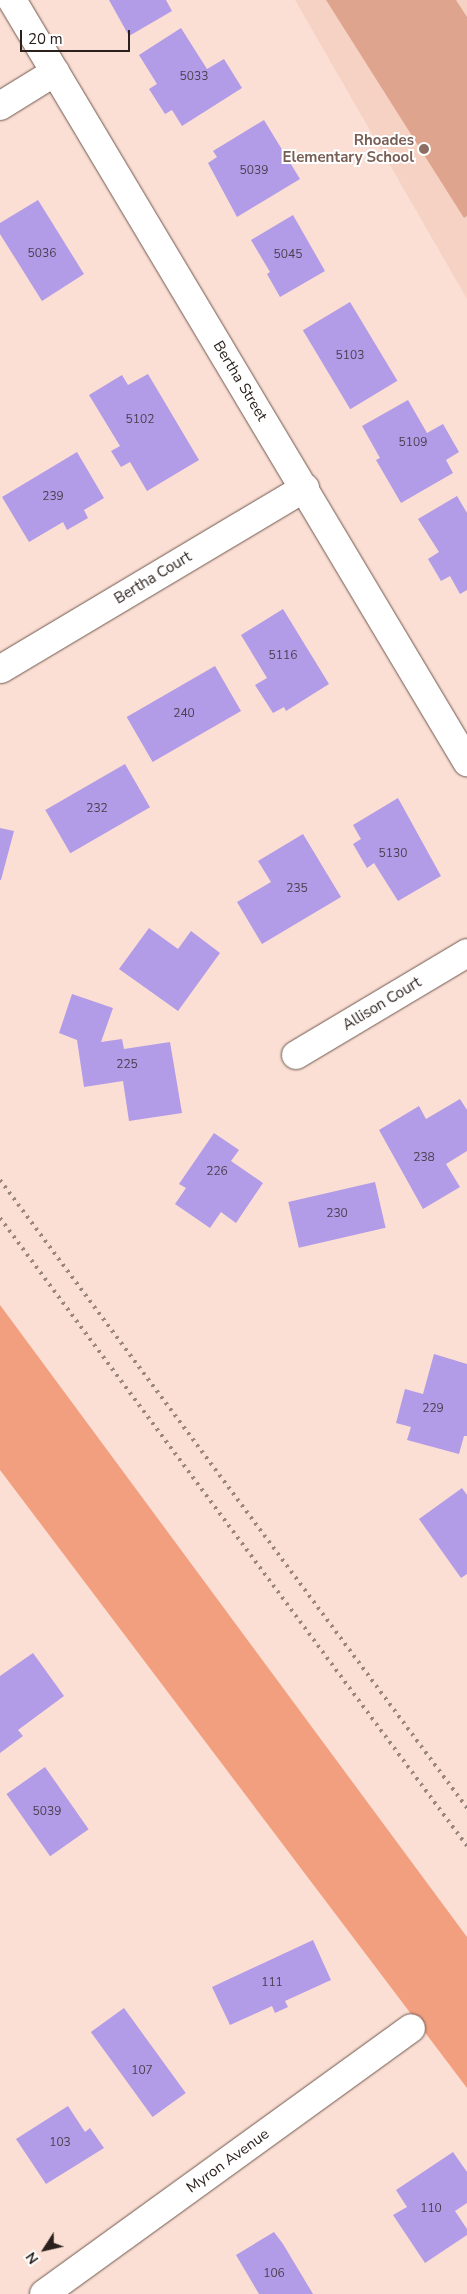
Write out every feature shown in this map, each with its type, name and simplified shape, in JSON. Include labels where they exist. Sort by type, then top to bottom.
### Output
[{"type":"street","name":"Bertha Street","points":[[12,0],[467,762]]},
{"type":"street","points":[[0,106],[55,72]]},
{"type":"street","name":"Bertha Court","points":[[0,668],[305,488]]},
{"type":"street","name":"Allison Court","points":[[296,1055],[467,953]]},
{"type":"street","name":"Myron Avenue","points":[[44,2294],[411,2028]]},
{"type":"shaded area","name":"Rhoades Elementary School","points":[[295,0],[467,0],[467,299]]},
{"type":"shaded area","name":"Rhoades Elementary School","points":[[326,0],[456,0],[467,17],[467,216],[464,218]]},
{"type":"shaded area","points":[[0,1305],[467,1937],[467,2088],[0,1470]]},
{"type":"building","points":[[109,0],[166,0],[172,11],[129,36]]},
{"type":"building","points":[[181,28],[207,69],[224,59],[242,88],[182,126],[172,110],[165,114],[149,89],[157,84],[139,55]]},
{"type":"building","points":[[264,120],[300,179],[237,217],[208,163],[217,157],[213,151]]},
{"type":"building","points":[[38,200],[84,274],[42,301],[0,234],[0,223]]},
{"type":"building","points":[[293,215],[325,271],[280,297],[267,274],[270,272],[251,240]]},
{"type":"building","points":[[350,302],[397,381],[350,409],[303,330]]},
{"type":"building","points":[[148,374],[199,460],[147,491],[130,462],[121,467],[111,451],[120,446],[89,395],[122,375],[128,385]]},
{"type":"building","points":[[408,400],[427,433],[443,424],[459,452],[446,460],[453,473],[401,503],[376,460],[380,458],[362,426]]},
{"type":"building","points":[[77,452],[104,498],[84,510],[88,518],[67,530],[63,522],[29,542],[2,497]]},
{"type":"building","points":[[457,496],[467,513],[467,590],[460,594],[450,576],[441,581],[428,559],[439,552],[418,519]]},
{"type":"building","points":[[283,609],[329,684],[286,711],[284,707],[273,713],[255,685],[267,678],[241,635]]},
{"type":"building","points":[[215,666],[241,711],[153,762],[127,717]]},
{"type":"building","points":[[125,764],[150,807],[70,853],[45,810]]},
{"type":"building","points":[[398,798],[441,876],[398,901],[374,863],[367,868],[353,844],[361,839],[353,825]]},
{"type":"building","points":[[0,828],[14,831],[1,880],[0,880]]},
{"type":"building","points":[[303,834],[341,897],[262,944],[237,902],[271,882],[258,861]]},
{"type":"building","points":[[149,928],[178,949],[191,931],[220,953],[178,1011],[119,969]]},
{"type":"building","points":[[72,994],[113,1008],[101,1042],[122,1039],[124,1049],[170,1042],[182,1113],[129,1121],[123,1081],[84,1087],[77,1040],[59,1033]]},
{"type":"building","points":[[460,1099],[467,1110],[467,1151],[446,1164],[460,1187],[423,1209],[379,1130],[419,1106],[426,1119]]},
{"type":"building","points":[[214,1133],[239,1150],[231,1161],[263,1183],[236,1223],[221,1212],[210,1228],[175,1204],[186,1188],[179,1184]]},
{"type":"building","points":[[375,1182],[386,1228],[299,1248],[288,1202]]},
{"type":"building","points":[[434,1354],[467,1364],[467,1436],[464,1436],[459,1454],[407,1440],[411,1427],[396,1423],[405,1389],[423,1394]]},
{"type":"building","points":[[462,1488],[467,1495],[467,1574],[461,1578],[419,1519]]},
{"type":"building","points":[[33,1653],[64,1696],[18,1730],[23,1736],[0,1753],[0,1676]]},
{"type":"building","points":[[45,1767],[89,1829],[50,1856],[6,1794]]},
{"type":"building","points":[[313,1940],[331,1980],[285,2001],[288,2007],[275,2013],[272,2006],[230,2025],[212,1987]]},
{"type":"building","points":[[124,2008],[186,2093],[153,2117],[91,2032]]},
{"type":"building","points":[[68,2106],[85,2132],[90,2128],[104,2148],[46,2184],[16,2139]]},
{"type":"building","points":[[453,2152],[467,2172],[467,2203],[455,2211],[467,2229],[467,2235],[425,2263],[393,2215],[407,2207],[396,2190]]},
{"type":"building","points":[[274,2232],[313,2294],[259,2294],[236,2255]]},
{"type":"railway","points":[[0,1180],[467,1808]]},
{"type":"railway","points":[[0,1218],[467,1846]]},
{"type":"place","name":"Rhoades Elementary School","points":[[424,149]]}]
